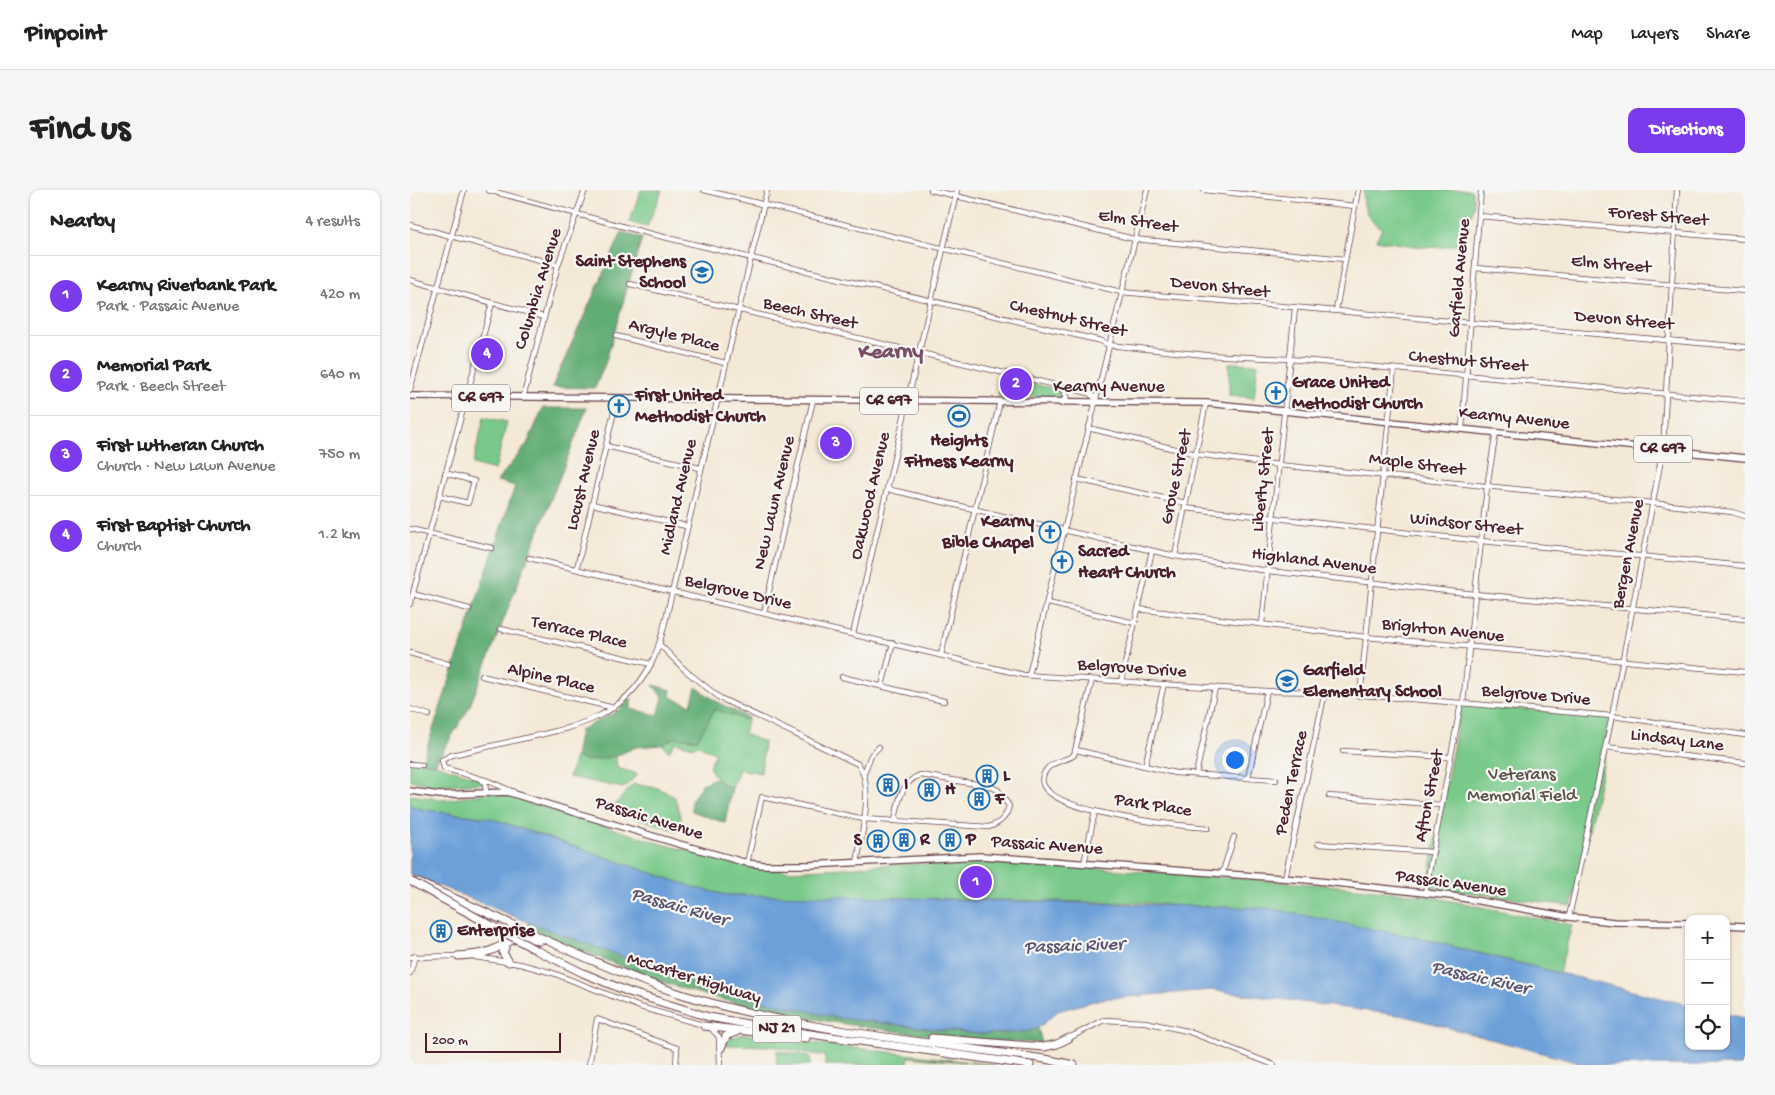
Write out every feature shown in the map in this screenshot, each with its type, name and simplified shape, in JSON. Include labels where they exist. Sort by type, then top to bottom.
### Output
[{"type":"highway","name":"NJ 21","points":[[410,880],[536,950],[614,986],[677,1008],[742,1023],[1030,1065]]},
{"type":"highway","name":"McCarter Highway","points":[[410,880],[589,959],[649,983],[712,1003],[776,1019],[1074,1065]]},
{"type":"highway","points":[[458,956],[486,952],[511,939],[521,937],[530,938],[589,959]]},
{"type":"highway","points":[[509,962],[504,956],[503,949],[511,939]]},
{"type":"highway","points":[[704,1026],[856,1040]]},
{"type":"highway","points":[[721,1048],[726,1036],[742,1031]]},
{"type":"highway","points":[[866,1033],[1038,1046],[1057,1044],[1069,1038]]},
{"type":"main road","points":[[1060,387],[1065,390],[1066,394],[1066,400],[1062,403]]},
{"type":"main road","name":"Kearny Avenue","points":[[410,396],[466,398],[1206,403],[1285,409],[1390,422],[1745,458]]},
{"type":"main road","name":"Passaic Avenue","points":[[410,791],[440,795],[486,792],[519,795],[747,863],[779,865],[857,863],[982,856],[1285,878],[1425,893],[1569,917],[1614,922],[1685,923]]},
{"type":"main road","points":[[1730,925],[1745,926]]},
{"type":"street","points":[[410,390],[464,190]]},
{"type":"street","name":"Chestnut Street","points":[[488,190],[652,234],[1101,341],[1108,345],[1206,355],[1289,358],[1745,401]]},
{"type":"street","name":"Columbia Avenue","points":[[523,398],[558,266],[585,190]]},
{"type":"street","name":"Devon Street","points":[[704,190],[944,247],[1121,292],[1295,309],[1336,310],[1745,347]]},
{"type":"street","name":"Midland Avenue","points":[[482,780],[444,768],[442,760],[452,755],[573,728],[599,717],[614,708],[632,692],[651,664],[659,644],[672,591],[767,190]]},
{"type":"street","name":"Elm Street","points":[[931,190],[1134,238],[1345,258]]},
{"type":"street","name":"Oakwood Avenue","points":[[853,634],[957,190]]},
{"type":"street","points":[[1029,675],[1147,190]]},
{"type":"street","points":[[1204,190],[1355,206]]},
{"type":"street","points":[[1336,310],[1358,190]]},
{"type":"street","name":"Garfield Avenue","points":[[1462,428],[1481,190]]},
{"type":"street","name":"Bergen Avenue","points":[[1569,917],[1606,747],[1663,449],[1677,190]]},
{"type":"street","name":"Forest Street","points":[[1479,216],[1745,239]]},
{"type":"street","points":[[410,225],[558,266]]},
{"type":"street","name":"Elm Street","points":[[1475,268],[1745,291]]},
{"type":"street","points":[[410,280],[544,317]]},
{"type":"street","name":"Beech Street","points":[[630,284],[918,354],[1089,392],[1095,398],[1094,402]]},
{"type":"street","points":[[410,604],[492,303]]},
{"type":"street","name":"Liberty Street","points":[[1262,624],[1295,309]]},
{"type":"street","name":"Argyle Place","points":[[616,336],[725,363]]},
{"type":"street","points":[[1360,696],[1390,422],[1394,369]]},
{"type":"street","name":"Locust Avenue","points":[[577,568],[617,399]]},
{"type":"street","name":"New Lawn Avenue","points":[[764,613],[813,400]]},
{"type":"street","points":[[941,655],[1000,401]]},
{"type":"street","name":"Grove Street","points":[[1175,556],[1206,403]]},
{"type":"street","name":"Maple Street","points":[[1088,428],[1196,454],[1279,465],[1732,512],[1745,516]]},
{"type":"street","name":"Afton Street","points":[[1425,893],[1462,703],[1487,487],[1496,432]]},
{"type":"street","points":[[606,446],[700,468]]},
{"type":"street","points":[[439,496],[468,503],[474,481],[445,473]]},
{"type":"street","name":"Windsor Street","points":[[1076,479],[1185,505],[1273,518],[1481,541],[1745,566]]},
{"type":"street","name":"Highland Avenue","points":[[887,489],[1175,556],[1268,571],[1632,610],[1745,619]]},
{"type":"street","points":[[592,504],[686,526]]},
{"type":"street","points":[[410,529],[492,548]]},
{"type":"street","points":[[1122,682],[1152,551]]},
{"type":"street","name":"Belgrove Drive","points":[[529,558],[1029,675],[1267,691],[1325,692],[1462,703],[1612,716],[1745,735]]},
{"type":"street","points":[[413,594],[469,609]]},
{"type":"street","points":[[1048,603],[1135,623]]},
{"type":"street","name":"Brighton Avenue","points":[[1138,609],[1366,637],[1745,672]]},
{"type":"street","name":"Terrace Place","points":[[501,628],[651,664]]},
{"type":"street","points":[[882,686],[893,643]]},
{"type":"street","points":[[659,644],[686,671],[720,698],[858,764],[866,778],[864,819],[857,863]]},
{"type":"street","points":[[410,653],[448,664]]},
{"type":"street","name":"Alpine Place","points":[[482,676],[614,708]]},
{"type":"street","points":[[842,677],[944,701]]},
{"type":"street","points":[[1092,680],[1076,750],[1175,773],[1276,780]]},
{"type":"street","points":[[1145,766],[1164,684]]},
{"type":"street","points":[[1196,774],[1215,688]]},
{"type":"street","points":[[1248,778],[1267,691]]},
{"type":"street","name":"Peden Terrace","points":[[1285,878],[1325,692]]},
{"type":"street","points":[[410,709],[429,715]]},
{"type":"street","points":[[864,773],[871,755],[879,747]]},
{"type":"street","name":"Lindsay Lane","points":[[1606,747],[1745,763]]},
{"type":"street","name":"Park Place","points":[[1076,750],[1069,759],[1046,769],[1043,781],[1045,787],[1057,800],[1095,811],[1168,825],[1208,828]]},
{"type":"street","points":[[1343,751],[1451,757]]},
{"type":"street","points":[[410,764],[422,765]]},
{"type":"street","points":[[747,863],[762,797],[864,819],[894,821],[989,827],[1000,823],[1007,814],[1009,806],[998,790],[989,786],[920,775],[912,778],[903,788],[894,821]]},
{"type":"street","points":[[482,780],[485,783],[486,792]]},
{"type":"street","points":[[482,780],[519,795]]},
{"type":"street","points":[[1329,796],[1442,805]]},
{"type":"street","points":[[1084,864],[1095,811]]},
{"type":"street","points":[[1222,874],[1234,837]]},
{"type":"street","points":[[1318,844],[1433,852]]},
{"type":"street","points":[[410,973],[412,957],[458,956],[509,962],[553,973],[629,1004],[704,1026],[717,1033],[721,1048],[720,1065]]},
{"type":"street","points":[[589,1065],[597,1019],[677,1048],[676,1065]]},
{"type":"street","points":[[1069,1038],[1104,1020],[1145,1022],[1194,1033],[1274,1065]]},
{"type":"green space","points":[[641,190],[662,190],[647,227],[629,222]]},
{"type":"green space","points":[[1364,190],[1471,190],[1474,202],[1470,218],[1458,231],[1458,244],[1440,247],[1411,245],[1376,240],[1382,229],[1369,217],[1364,202]]},
{"type":"green space","points":[[622,232],[642,238],[605,364],[595,388],[552,387]]},
{"type":"green space","points":[[1229,363],[1258,364],[1254,398],[1229,395]]},
{"type":"green space","points":[[1002,377],[1060,390],[1059,397],[998,396]]},
{"type":"green space","points":[[543,408],[587,408],[469,708],[435,764],[422,762],[515,486],[497,481],[527,444]]},
{"type":"green space","points":[[484,417],[507,422],[495,470],[473,464]]},
{"type":"green space","points":[[653,685],[671,690],[670,697],[691,705],[696,687],[719,703],[749,718],[747,721],[715,709],[698,739],[673,738],[663,745],[636,747],[616,756],[588,761],[575,757],[580,730],[616,712],[631,698],[631,709],[658,715],[663,698]]},
{"type":"green space","name":"Veterans Memorial Field","points":[[1461,705],[1614,716],[1572,906],[1427,887]]},
{"type":"green space","points":[[715,709],[747,721],[744,734],[764,742],[761,773],[739,769],[732,788],[718,780],[709,766],[716,753],[698,745],[693,747],[675,742],[669,752],[663,745],[673,738],[698,739]]},
{"type":"green space","points":[[616,756],[617,768],[638,774],[624,788],[569,777],[575,757],[588,761]]},
{"type":"green space","points":[[410,760],[435,764],[495,783],[434,785],[410,780]]},
{"type":"green space","points":[[715,778],[723,785],[732,788],[725,823],[692,811],[691,801],[702,784]]},
{"type":"green space","points":[[633,784],[658,788],[675,797],[681,819],[678,831],[611,810]]},
{"type":"green space","points":[[495,792],[662,844],[747,866],[788,871],[873,865],[1014,862],[1338,886],[1421,895],[1572,925],[1559,973],[1418,938],[1152,903],[726,895],[696,888],[490,818],[424,810],[410,805],[410,795],[446,800]]},
{"type":"green space","points":[[528,922],[724,992],[839,1018],[979,1034],[1025,1032],[1038,1028],[1042,1043],[959,1038],[876,1029],[752,1007],[665,983],[527,928]]},
{"type":"green space","points":[[743,1034],[995,1065],[909,1057],[907,1065],[825,1065],[825,1056],[771,1046],[727,1045],[727,1040]]},
{"type":"green space","points":[[777,1051],[810,1056],[810,1065],[776,1065]]},
{"type":"water","name":"Passaic River","points":[[410,805],[424,810],[490,818],[696,888],[726,895],[839,896],[1268,908],[1418,938],[1685,1004],[1685,1050],[1730,1050],[1730,1015],[1745,1018],[1745,1065],[1587,1065],[1405,1016],[1212,990],[1101,999],[1058,1011],[1038,1028],[1025,1032],[979,1034],[839,1018],[724,992],[528,922],[410,874]]},
{"type":"place","name":"Saint Stephens School","points":[[702,272]]},
{"type":"place","name":"First Baptist Church","points":[[487,354]]},
{"type":"place","name":"Memorial Park","points":[[1016,384]]},
{"type":"place","name":"Grace United Methodist Church","points":[[1276,393]]},
{"type":"place","name":"First United Methodist Church","points":[[619,406]]},
{"type":"place","name":"Heights Fitness Kearny","points":[[959,416]]},
{"type":"place","name":"First Lutheran Church","points":[[836,443]]},
{"type":"place","name":"Kearny Bible Chapel","points":[[1050,532]]},
{"type":"place","name":"Sacred Heart Church","points":[[1062,562]]},
{"type":"place","name":"Garfield Elementary School","points":[[1287,681]]},
{"type":"place","name":"L","points":[[987,776]]},
{"type":"place","name":"I","points":[[888,785]]},
{"type":"place","name":"H","points":[[929,790]]},
{"type":"place","name":"F","points":[[979,799]]},
{"type":"place","name":"R","points":[[904,840]]},
{"type":"place","name":"P","points":[[950,840]]},
{"type":"place","name":"S","points":[[878,841]]},
{"type":"place","name":"Kearny Riverbank Park","points":[[976,882]]},
{"type":"place","name":"Enterprise","points":[[441,931]]},
{"type":"district","name":"Kearny","points":[[891,353]]}]
